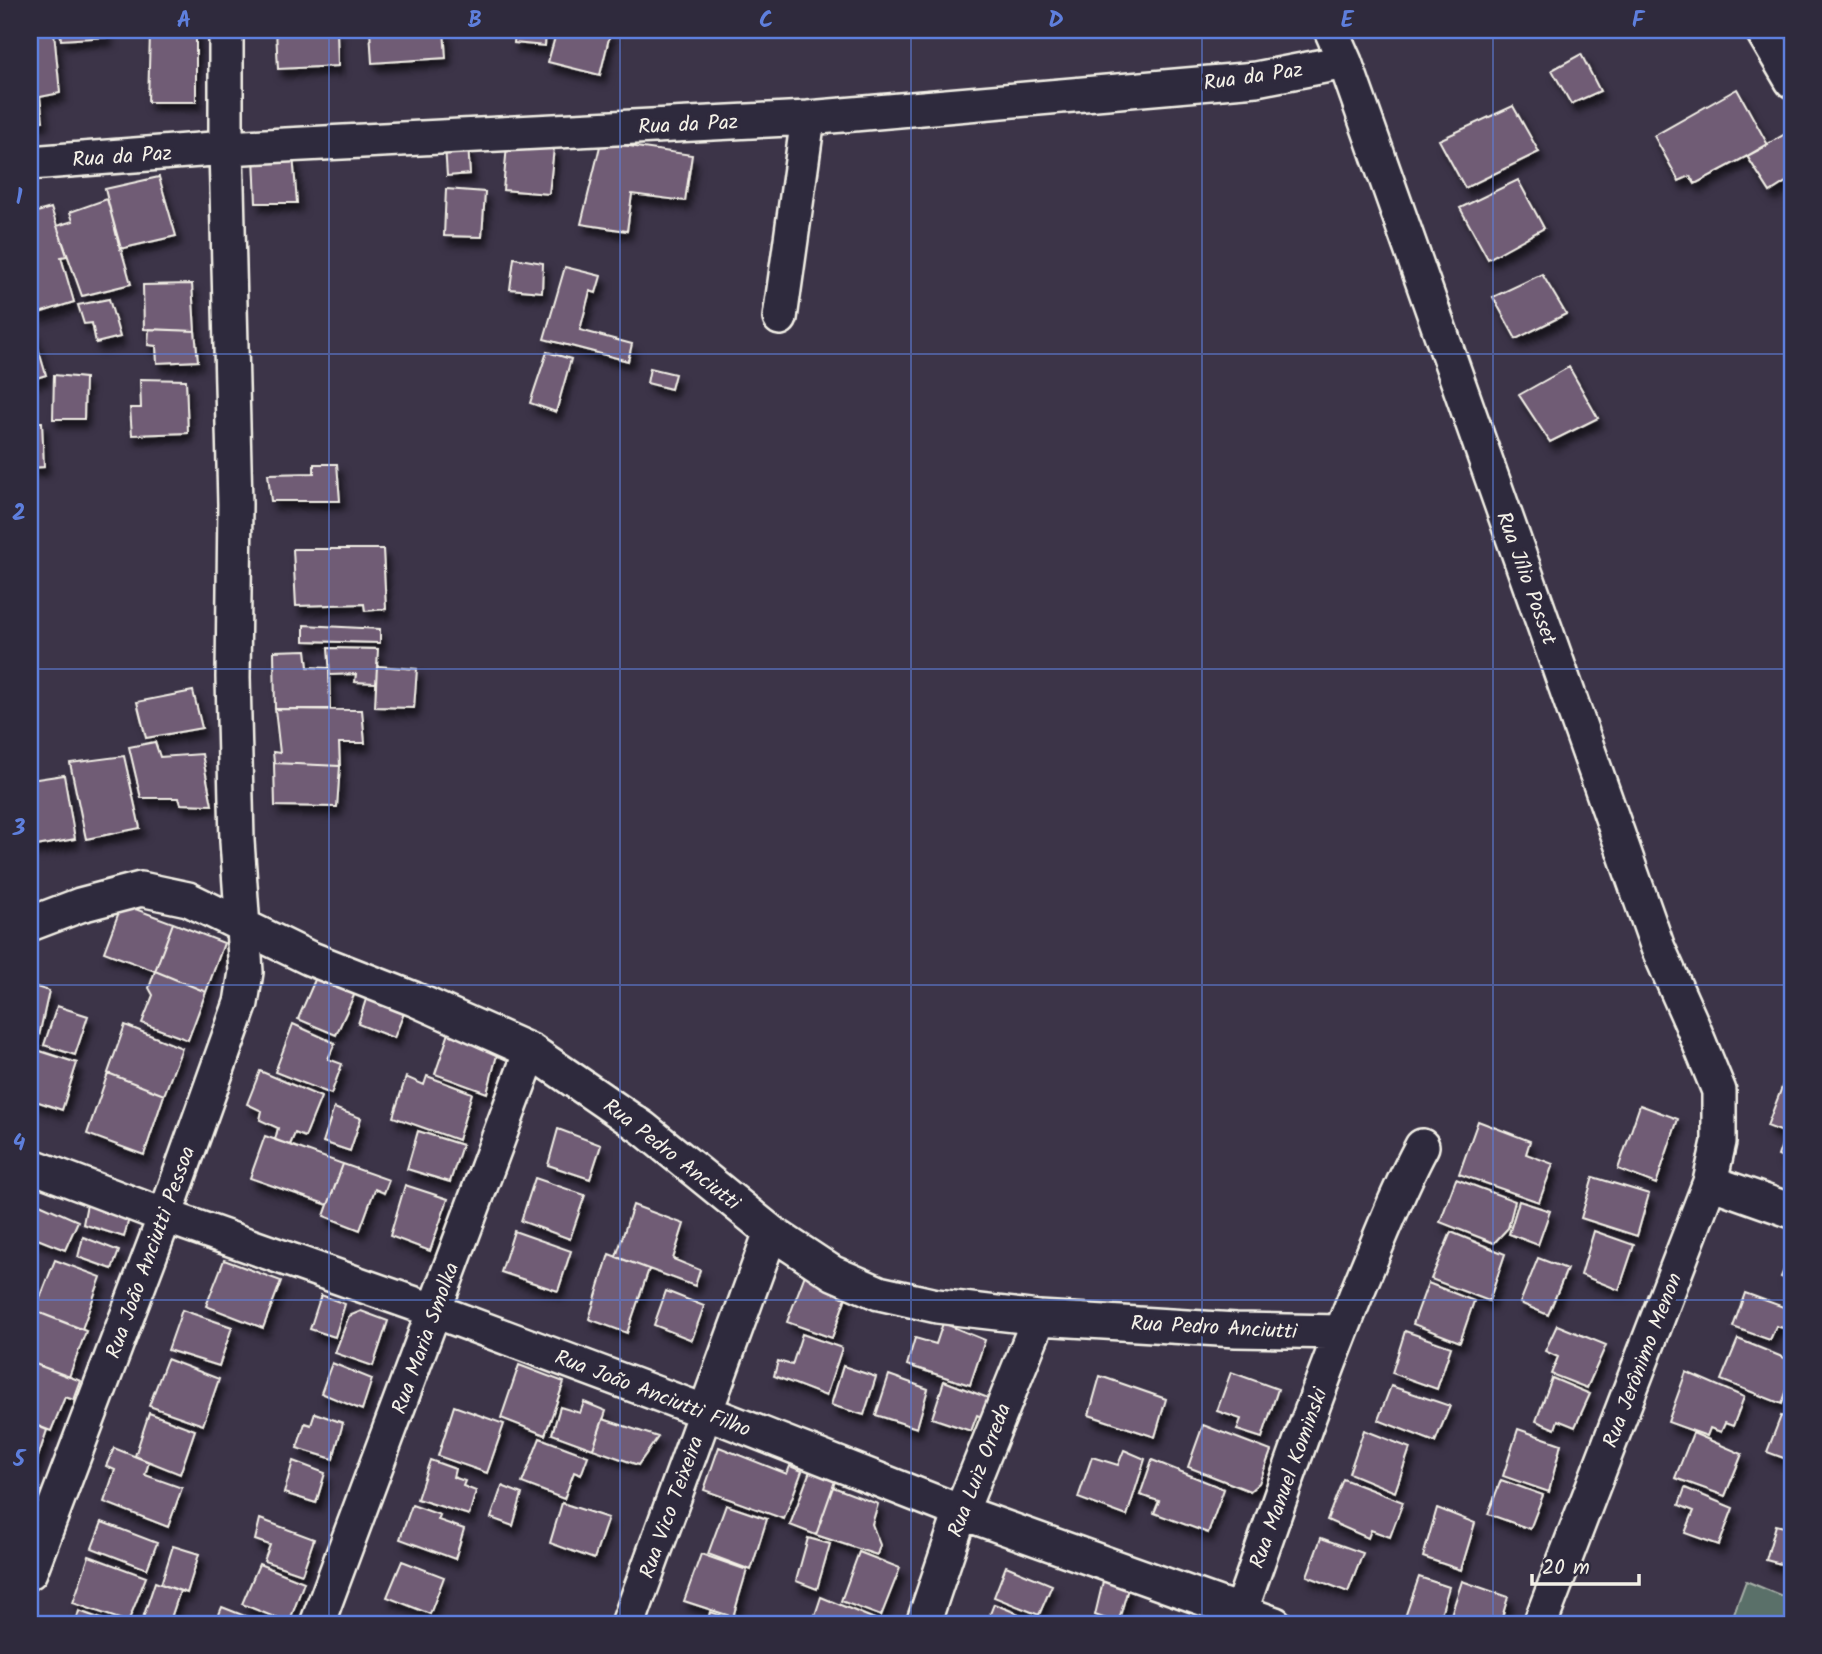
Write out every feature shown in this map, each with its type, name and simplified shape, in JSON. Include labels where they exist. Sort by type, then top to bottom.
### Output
[{"type":"street","name":"Rua João Anciutti Pessoa","points":[[30,1572],[165,1216],[241,1003],[246,972],[237,841],[233,677],[235,504],[226,148],[226,30]]},
{"type":"street","name":"Rua Jílio Posset","points":[[1331,30],[1345,62],[1658,948],[1719,1091]]},
{"type":"street","points":[[1762,30],[1792,81]]},
{"type":"street","name":"Rua da Paz","points":[[30,163],[226,148],[808,118],[1256,79],[1345,62]]},
{"type":"street","points":[[780,318],[808,118]]},
{"type":"street","name":"Rua Pedro Anciutti","points":[[30,924],[80,905],[141,890],[188,899],[309,958],[414,999],[531,1051],[643,1128],[771,1232],[833,1273],[879,1293],[937,1306],[1039,1318],[1236,1330],[1340,1332]]},
{"type":"street","name":"Rua Maria Smolka","points":[[317,1624],[531,1051]]},
{"type":"street","name":"Rua Jerônimo Menon","points":[[1540,1624],[1710,1182],[1719,1142],[1719,1091]]},
{"type":"street","name":"Rua Manuel Kominski","points":[[1238,1618],[1340,1332],[1408,1171],[1422,1146]]},
{"type":"street","name":"Rua João Anciutti Filho","points":[[30,1165],[706,1412],[1238,1618],[1275,1624]]},
{"type":"street","points":[[1710,1182],[1792,1211]]},
{"type":"street","name":"Rua Vico Teixeira","points":[[628,1624],[771,1232]]},
{"type":"street","name":"Rua Luiz Orreda","points":[[923,1624],[961,1512],[1039,1318]]},
{"type":"green space","points":[[1746,1581],[1792,1600],[1792,1624],[1730,1624]]},
{"type":"building","points":[[60,30],[107,30],[108,37],[61,40]]},
{"type":"building","points":[[150,30],[197,30],[196,36],[150,34]]},
{"type":"building","points":[[276,30],[337,30],[338,66],[278,69]]},
{"type":"building","points":[[370,30],[444,30],[446,58],[372,63]]},
{"type":"building","points":[[515,30],[546,30],[545,46],[514,43]]},
{"type":"building","points":[[557,30],[611,30],[600,75],[548,62]]},
{"type":"building","points":[[54,32],[60,93],[40,97],[43,121],[30,123],[30,42],[34,41],[33,33]]},
{"type":"building","points":[[150,34],[196,36],[196,102],[148,102]]},
{"type":"building","points":[[1581,54],[1600,91],[1571,104],[1552,70]]},
{"type":"building","points":[[1737,89],[1768,145],[1695,184],[1690,176],[1679,181],[1654,136]]},
{"type":"building","points":[[1513,106],[1539,152],[1465,188],[1439,140]]},
{"type":"building","points":[[1792,130],[1792,178],[1770,192],[1747,156]]},
{"type":"building","points":[[601,142],[692,155],[685,201],[632,194],[627,231],[581,224]]},
{"type":"building","points":[[468,144],[470,174],[447,176],[445,145]]},
{"type":"building","points":[[507,145],[554,148],[549,194],[503,190]]},
{"type":"building","points":[[293,155],[297,203],[256,203],[254,156]]},
{"type":"building","points":[[159,177],[176,236],[120,249],[105,189]]},
{"type":"building","points":[[1518,180],[1544,228],[1488,259],[1460,208]]},
{"type":"building","points":[[446,189],[485,192],[482,237],[444,236]]},
{"type":"building","points":[[107,199],[131,284],[82,296],[57,226],[73,221],[70,212]]},
{"type":"building","points":[[51,208],[67,256],[61,257],[74,302],[36,314],[30,290],[30,214]]},
{"type":"building","points":[[514,258],[543,263],[542,292],[510,289]]},
{"type":"building","points":[[565,267],[601,276],[596,293],[590,291],[580,330],[632,344],[628,361],[544,339]]},
{"type":"building","points":[[1542,274],[1566,314],[1516,339],[1493,297]]},
{"type":"building","points":[[192,284],[195,331],[144,329],[143,285]]},
{"type":"building","points":[[109,299],[120,337],[96,343],[92,323],[84,324],[78,305]]},
{"type":"building","points":[[30,321],[46,375],[30,380]]},
{"type":"building","points":[[149,329],[195,331],[198,361],[157,363],[156,346],[148,345]]},
{"type":"building","points":[[547,352],[571,359],[556,412],[530,403]]},
{"type":"building","points":[[1569,367],[1598,418],[1550,442],[1519,395]]},
{"type":"building","points":[[650,368],[675,374],[671,389],[647,383]]},
{"type":"building","points":[[54,375],[85,378],[84,419],[53,419]]},
{"type":"building","points":[[140,379],[186,380],[188,433],[132,435],[130,408],[141,408]]},
{"type":"building","points":[[30,422],[42,422],[44,467],[30,468]]},
{"type":"building","points":[[314,464],[337,464],[340,501],[271,501],[268,474],[314,473]]},
{"type":"building","points":[[293,549],[383,549],[386,609],[365,611],[364,604],[296,606]]},
{"type":"building","points":[[304,625],[380,629],[380,643],[304,641]]},
{"type":"building","points":[[328,648],[378,649],[376,683],[355,682],[356,674],[330,675]]},
{"type":"building","points":[[306,650],[308,667],[329,668],[330,709],[275,709],[274,651]]},
{"type":"building","points":[[377,666],[417,669],[414,708],[375,707]]},
{"type":"building","points":[[193,691],[202,728],[146,738],[137,702]]},
{"type":"building","points":[[275,709],[362,710],[365,743],[339,743],[340,766],[274,763],[273,752],[280,753]]},
{"type":"building","points":[[155,742],[160,757],[202,754],[212,805],[181,804],[179,798],[141,798],[129,747]]},
{"type":"building","points":[[124,756],[140,828],[86,839],[70,763]]},
{"type":"building","points":[[274,763],[340,766],[337,807],[275,806]]},
{"type":"building","points":[[64,775],[75,839],[31,847],[30,780]]},
{"type":"building","points":[[122,904],[173,923],[155,971],[104,952]]},
{"type":"building","points":[[173,923],[224,943],[206,992],[155,971]]},
{"type":"building","points":[[155,971],[206,992],[188,1040],[142,1023],[153,995],[149,988]]},
{"type":"building","points":[[317,975],[356,991],[336,1035],[298,1019]]},
{"type":"building","points":[[30,985],[49,991],[37,1045],[30,1042]]},
{"type":"building","points":[[368,993],[406,1008],[394,1038],[358,1024]]},
{"type":"building","points":[[57,1006],[88,1016],[75,1055],[44,1045]]},
{"type":"building","points":[[293,1024],[335,1043],[328,1059],[342,1064],[331,1094],[275,1072]]},
{"type":"building","points":[[125,1025],[182,1048],[164,1095],[108,1073]]},
{"type":"building","points":[[449,1033],[498,1051],[487,1093],[435,1074]]},
{"type":"building","points":[[37,1050],[77,1063],[62,1110],[30,1099],[30,1073]]},
{"type":"building","points":[[260,1071],[321,1097],[305,1137],[295,1133],[290,1145],[275,1140],[278,1128],[260,1120],[262,1111],[247,1104]]},
{"type":"building","points":[[108,1073],[164,1095],[144,1155],[87,1134]]},
{"type":"building","points":[[427,1076],[472,1093],[458,1140],[393,1117],[406,1077],[424,1085]]},
{"type":"building","points":[[1786,1077],[1792,1080],[1792,1162],[1778,1156],[1786,1133],[1767,1126]]},
{"type":"building","points":[[1640,1105],[1678,1119],[1656,1184],[1618,1169]]},
{"type":"building","points":[[334,1108],[361,1118],[350,1151],[323,1142]]},
{"type":"building","points":[[1478,1121],[1530,1141],[1526,1154],[1553,1164],[1539,1202],[1459,1174]]},
{"type":"building","points":[[558,1129],[601,1145],[590,1179],[548,1165]]},
{"type":"building","points":[[418,1131],[462,1145],[450,1182],[407,1169]]},
{"type":"building","points":[[265,1136],[343,1164],[328,1205],[250,1178]]},
{"type":"building","points":[[343,1164],[389,1180],[384,1193],[375,1189],[360,1230],[324,1216]]},
{"type":"building","points":[[1593,1177],[1649,1194],[1637,1236],[1581,1218]]},
{"type":"building","points":[[535,1178],[585,1195],[570,1239],[521,1221]]},
{"type":"building","points":[[1456,1179],[1515,1201],[1508,1228],[1494,1243],[1440,1222]]},
{"type":"building","points":[[405,1185],[448,1199],[430,1251],[390,1236]]},
{"type":"building","points":[[1519,1201],[1550,1211],[1538,1245],[1509,1234]]},
{"type":"building","points":[[35,1202],[78,1221],[65,1250],[30,1236],[30,1214]]},
{"type":"building","points":[[87,1204],[129,1218],[124,1237],[83,1224]]},
{"type":"building","points":[[633,1205],[684,1224],[673,1259],[700,1270],[695,1286],[616,1257]]},
{"type":"building","points":[[514,1231],[571,1251],[558,1291],[501,1272]]},
{"type":"building","points":[[1594,1231],[1634,1245],[1619,1290],[1581,1275]]},
{"type":"building","points":[[1451,1232],[1505,1254],[1489,1301],[1431,1279]]},
{"type":"building","points":[[83,1237],[119,1251],[112,1269],[78,1257]]},
{"type":"building","points":[[1792,1250],[1792,1282],[1781,1277]]},
{"type":"building","points":[[609,1254],[649,1269],[627,1333],[589,1319]]},
{"type":"building","points":[[1538,1258],[1567,1269],[1548,1315],[1520,1303]]},
{"type":"building","points":[[55,1260],[101,1277],[82,1329],[35,1311]]},
{"type":"building","points":[[224,1260],[281,1281],[263,1328],[206,1306]]},
{"type":"building","points":[[806,1272],[849,1288],[832,1338],[787,1322]]},
{"type":"building","points":[[1428,1283],[1474,1301],[1460,1342],[1413,1324]]},
{"type":"building","points":[[666,1291],[704,1306],[692,1340],[654,1325]]},
{"type":"building","points":[[1745,1293],[1789,1309],[1783,1328],[1776,1326],[1770,1340],[1733,1327]]},
{"type":"building","points":[[321,1295],[345,1304],[335,1337],[310,1329]]},
{"type":"building","points":[[182,1310],[232,1327],[219,1366],[168,1350]]},
{"type":"building","points":[[35,1311],[86,1331],[69,1377],[30,1362],[30,1326]]},
{"type":"building","points":[[361,1311],[388,1321],[373,1366],[335,1353],[349,1316]]},
{"type":"building","points":[[943,1323],[985,1340],[970,1385],[907,1365],[915,1338],[936,1344]]},
{"type":"building","points":[[1557,1325],[1606,1345],[1587,1388],[1551,1374],[1558,1357],[1545,1351]]},
{"type":"building","points":[[1405,1331],[1451,1347],[1437,1389],[1392,1373]]},
{"type":"building","points":[[802,1334],[842,1348],[826,1396],[774,1376],[778,1361],[792,1365]]},
{"type":"building","points":[[1738,1339],[1792,1361],[1792,1375],[1782,1404],[1721,1380]]},
{"type":"building","points":[[167,1359],[219,1379],[203,1425],[149,1406]]},
{"type":"building","points":[[30,1362],[81,1381],[74,1400],[65,1397],[51,1431],[30,1423]]},
{"type":"building","points":[[332,1363],[372,1379],[362,1410],[321,1393]]},
{"type":"building","points":[[519,1365],[564,1382],[545,1435],[501,1418]]},
{"type":"building","points":[[843,1366],[876,1377],[864,1415],[831,1405]]},
{"type":"building","points":[[1231,1372],[1278,1389],[1262,1438],[1237,1430],[1241,1419],[1217,1411]]},
{"type":"building","points":[[1686,1372],[1744,1397],[1733,1426],[1725,1423],[1721,1432],[1710,1428],[1707,1436],[1668,1422]]},
{"type":"building","points":[[889,1375],[928,1389],[917,1428],[876,1415]]},
{"type":"building","points":[[1100,1376],[1166,1399],[1155,1437],[1089,1415]]},
{"type":"building","points":[[1552,1378],[1590,1394],[1575,1427],[1558,1420],[1555,1429],[1536,1421]]},
{"type":"building","points":[[944,1381],[991,1399],[984,1418],[977,1415],[971,1431],[932,1418]]},
{"type":"building","points":[[1391,1386],[1450,1406],[1435,1442],[1378,1420]]},
{"type":"building","points":[[584,1402],[606,1411],[593,1449],[552,1434],[560,1407],[580,1413]]},
{"type":"building","points":[[454,1406],[504,1424],[487,1473],[438,1456]]},
{"type":"building","points":[[149,1413],[195,1430],[180,1474],[135,1456]]},
{"type":"building","points":[[315,1413],[343,1423],[333,1459],[297,1448],[305,1423],[311,1425]]},
{"type":"building","points":[[1781,1416],[1792,1420],[1792,1461],[1767,1452]]},
{"type":"building","points":[[603,1419],[658,1437],[638,1465],[593,1449]]},
{"type":"building","points":[[30,1423],[47,1430],[31,1478],[30,1477]]},
{"type":"building","points":[[1203,1425],[1271,1451],[1259,1483],[1250,1491],[1188,1467]]},
{"type":"building","points":[[1518,1429],[1561,1444],[1549,1492],[1503,1476]]},
{"type":"building","points":[[1364,1430],[1410,1448],[1395,1492],[1349,1473]]},
{"type":"building","points":[[1693,1433],[1742,1454],[1725,1496],[1675,1478]]},
{"type":"building","points":[[540,1438],[588,1456],[581,1475],[574,1472],[564,1499],[522,1483]]},
{"type":"building","points":[[719,1447],[787,1474],[790,1466],[802,1471],[784,1519],[704,1490]]},
{"type":"building","points":[[114,1448],[149,1462],[145,1475],[182,1488],[168,1527],[104,1502],[115,1470],[106,1466]]},
{"type":"building","points":[[1124,1450],[1145,1459],[1127,1516],[1078,1498],[1092,1457],[1118,1465]]},
{"type":"building","points":[[430,1460],[455,1469],[453,1477],[465,1481],[463,1486],[476,1491],[469,1515],[417,1499]]},
{"type":"building","points":[[1152,1460],[1224,1489],[1208,1533],[1154,1513],[1159,1501],[1140,1495]]},
{"type":"building","points":[[293,1461],[325,1473],[316,1503],[284,1493]]},
{"type":"building","points":[[811,1468],[836,1478],[816,1535],[790,1525]]},
{"type":"building","points":[[1343,1479],[1403,1502],[1390,1537],[1371,1530],[1368,1538],[1327,1520]]},
{"type":"building","points":[[1501,1480],[1543,1495],[1530,1529],[1488,1514]]},
{"type":"building","points":[[502,1486],[522,1494],[513,1526],[491,1518]]},
{"type":"building","points":[[833,1487],[878,1504],[872,1524],[880,1545],[877,1555],[816,1535]]},
{"type":"building","points":[[1685,1488],[1733,1508],[1719,1545],[1685,1533],[1694,1511],[1679,1505]]},
{"type":"building","points":[[1792,1489],[1792,1509],[1787,1507]]},
{"type":"building","points":[[562,1503],[608,1518],[594,1559],[550,1543]]},
{"type":"building","points":[[412,1505],[440,1515],[438,1520],[464,1529],[455,1559],[400,1539]]},
{"type":"building","points":[[726,1505],[767,1519],[751,1570],[708,1554]]},
{"type":"building","points":[[1437,1508],[1475,1523],[1461,1570],[1423,1557]]},
{"type":"building","points":[[260,1519],[314,1539],[302,1574],[264,1561],[270,1545],[255,1540]]},
{"type":"building","points":[[102,1522],[157,1543],[147,1569],[92,1548]]},
{"type":"building","points":[[1776,1525],[1792,1529],[1792,1567],[1766,1560]]},
{"type":"building","points":[[808,1538],[830,1544],[817,1589],[796,1581]]},
{"type":"building","points":[[1321,1538],[1363,1553],[1348,1592],[1307,1576]]},
{"type":"building","points":[[173,1546],[199,1554],[187,1593],[161,1584]]},
{"type":"building","points":[[859,1552],[900,1568],[881,1616],[841,1601]]},
{"type":"building","points":[[701,1554],[747,1570],[733,1617],[684,1601]]},
{"type":"building","points":[[89,1556],[146,1577],[128,1622],[73,1603]]},
{"type":"building","points":[[402,1561],[444,1577],[430,1614],[387,1597]]},
{"type":"building","points":[[259,1564],[304,1582],[289,1623],[242,1604]]},
{"type":"building","points":[[1006,1566],[1052,1585],[1039,1615],[994,1597]]},
{"type":"building","points":[[1104,1577],[1129,1585],[1118,1623],[1095,1615]]},
{"type":"building","points":[[1419,1577],[1449,1587],[1438,1624],[1415,1624],[1404,1620]]},
{"type":"building","points":[[1462,1581],[1508,1597],[1500,1624],[1448,1624]]},
{"type":"building","points":[[155,1582],[180,1591],[169,1624],[141,1624]]},
{"type":"building","points":[[821,1597],[877,1620],[875,1624],[812,1624]]},
{"type":"building","points":[[994,1604],[1036,1621],[1035,1624],[986,1624]]},
{"type":"building","points":[[222,1607],[265,1624],[215,1624]]},
{"type":"building","points":[[79,1611],[115,1624],[75,1624]]},
{"type":"building","points":[[710,1612],[744,1624],[707,1624]]},
{"type":"building","points":[[1163,1616],[1184,1624],[1160,1624]]},
{"type":"building","points":[[1131,1617],[1150,1624],[1128,1624]]}]
